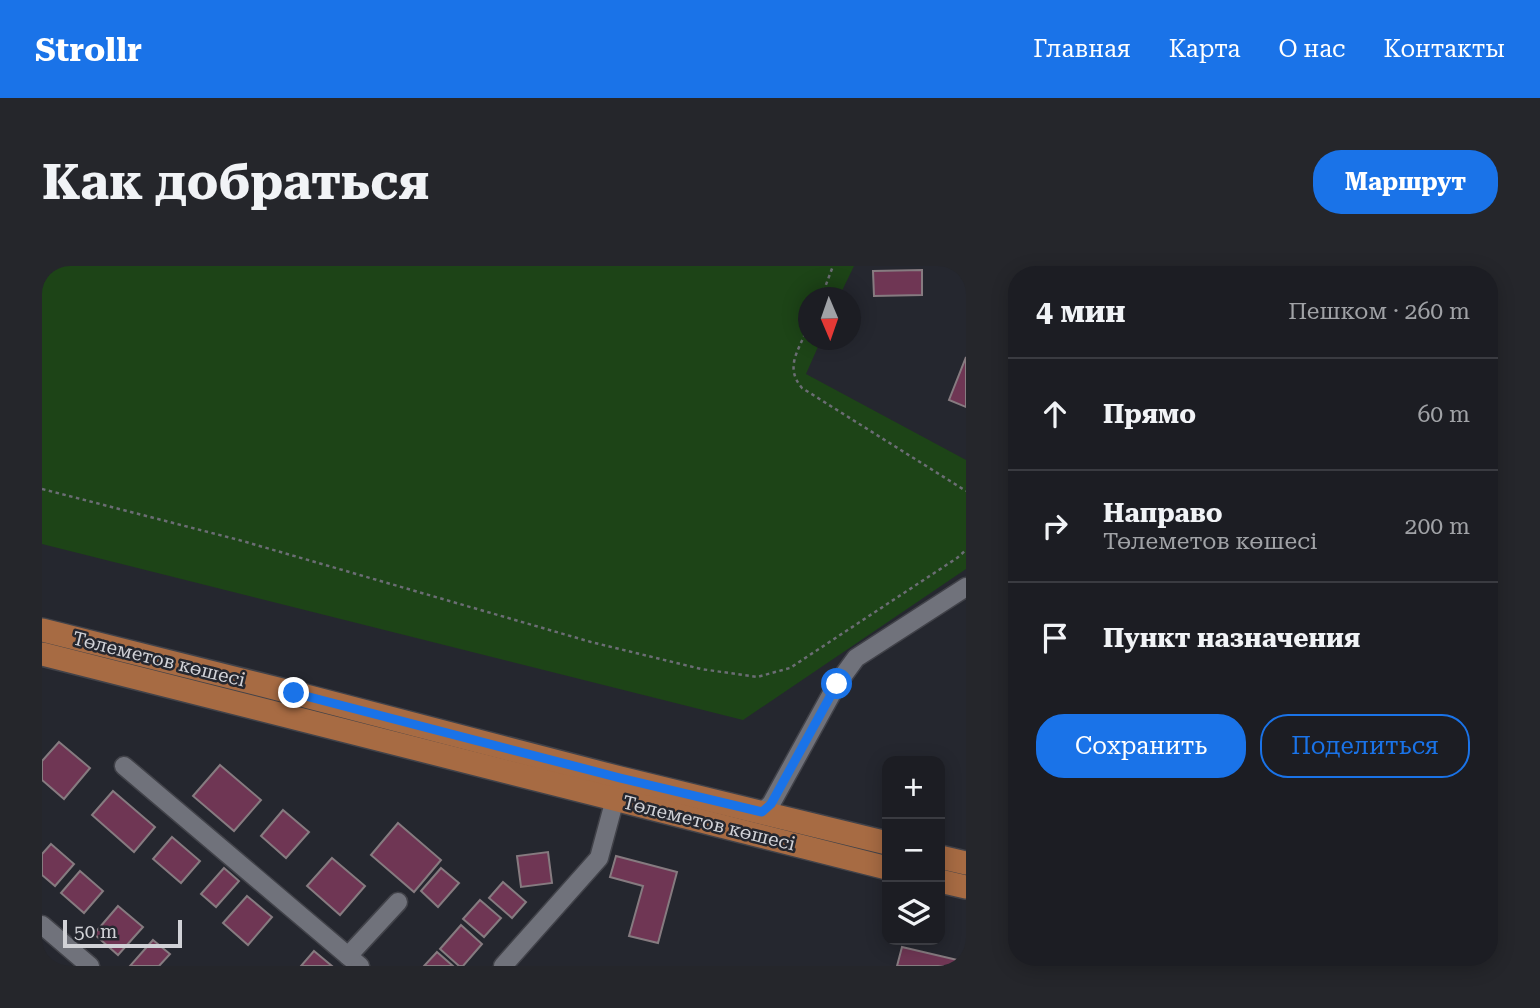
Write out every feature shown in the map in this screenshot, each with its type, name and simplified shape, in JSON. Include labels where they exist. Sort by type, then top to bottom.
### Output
[{"type":"main road","name":"Төлеметов көшесі","points":[[42,629],[620,778],[882,842]]},
{"type":"main road","name":"Төлеметов көшесі","points":[[42,654],[882,867]]},
{"type":"main road","points":[[945,858],[966,863]]},
{"type":"main road","points":[[944,882],[966,887]]},
{"type":"street","points":[[762,812],[771,804],[837,684],[856,658],[966,587]]},
{"type":"street","points":[[124,765],[354,961],[398,902]]},
{"type":"street","points":[[503,966],[598,858],[615,799]]},
{"type":"street","points":[[42,925],[90,966]]},
{"type":"path","points":[[825,287],[834,266]]},
{"type":"path","points":[[799,350],[792,367],[793,378],[802,388],[966,491]]},
{"type":"path","points":[[42,489],[239,540],[592,642],[701,668],[757,677],[790,668],[966,550]]},
{"type":"green space","points":[[42,266],[854,266],[844,287],[798,287],[798,350],[817,350],[806,374],[966,460],[966,569],[743,720],[42,544]]},
{"type":"building","points":[[922,270],[922,295],[874,296],[873,271]]},
{"type":"building","points":[[966,357],[966,407],[949,400]]},
{"type":"building","points":[[59,742],[90,768],[64,799],[42,780],[42,761]]},
{"type":"building","points":[[220,765],[261,800],[234,831],[193,796]]},
{"type":"building","points":[[113,791],[155,827],[134,852],[92,815]]},
{"type":"building","points":[[283,810],[309,832],[286,858],[261,836]]},
{"type":"building","points":[[398,823],[441,860],[414,892],[371,855]]},
{"type":"building","points":[[172,837],[200,861],[181,883],[153,859]]},
{"type":"building","points":[[51,844],[74,864],[55,886],[42,875],[42,854]]},
{"type":"building","points":[[548,852],[552,883],[521,887],[517,856]]},
{"type":"building","points":[[616,856],[677,872],[658,943],[629,936],[643,886],[610,877]]},
{"type":"building","points":[[332,858],[365,886],[340,915],[307,886]]},
{"type":"building","points":[[224,868],[239,881],[216,907],[201,894]]},
{"type":"building","points":[[441,868],[459,883],[438,907],[421,891]]},
{"type":"building","points":[[80,871],[103,891],[84,913],[61,893]]},
{"type":"building","points":[[503,882],[526,902],[512,918],[489,898]]},
{"type":"building","points":[[247,896],[272,917],[248,945],[223,923]]},
{"type":"building","points":[[480,900],[501,918],[484,937],[463,919]]},
{"type":"building","points":[[118,906],[143,927],[118,955],[94,934]]},
{"type":"building","points":[[461,925],[482,944],[463,966],[459,966],[440,949]]},
{"type":"building","points":[[153,940],[170,954],[159,966],[130,966]]},
{"type":"building","points":[[902,947],[966,962],[966,966],[897,966]]},
{"type":"building","points":[[314,951],[332,966],[301,966]]},
{"type":"building","points":[[437,952],[453,966],[424,966]]},
{"type":"route","points":[[294,693],[762,812],[771,804],[837,684]]}]
